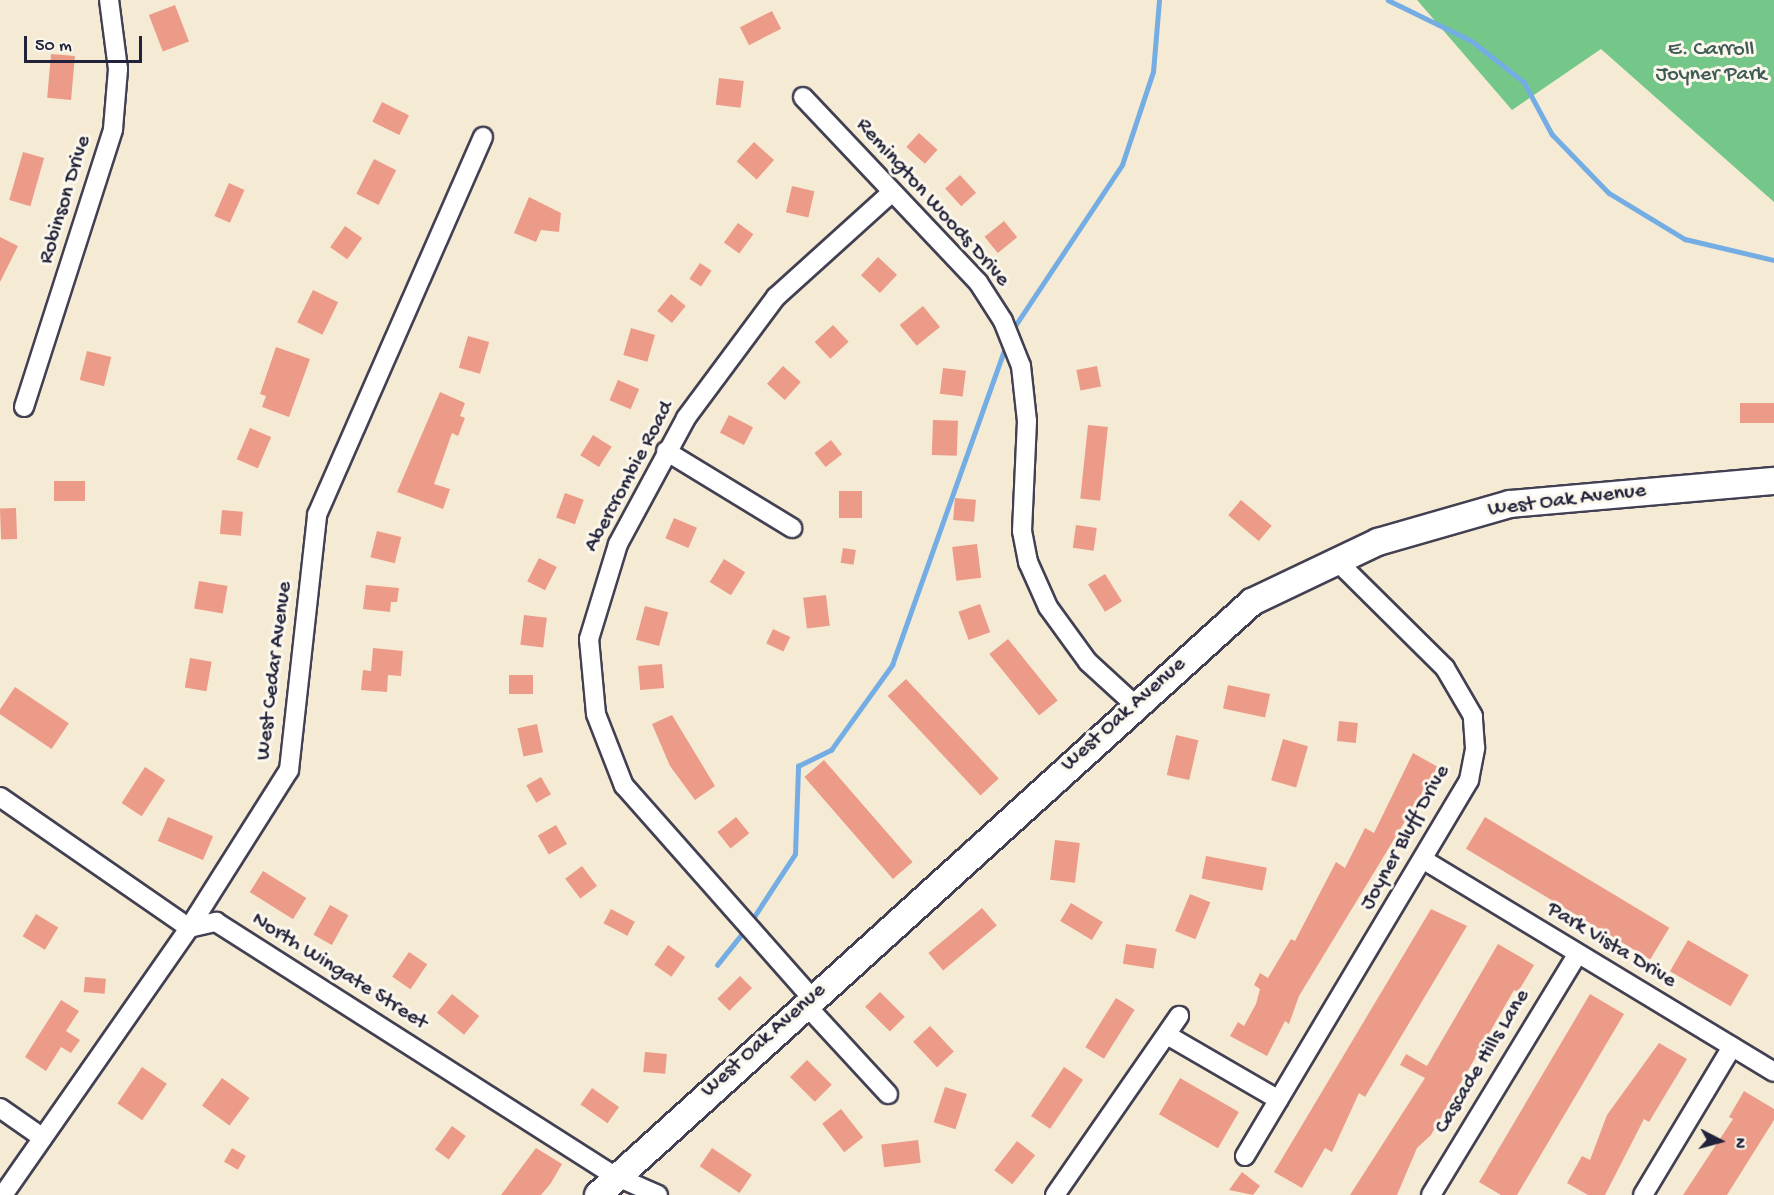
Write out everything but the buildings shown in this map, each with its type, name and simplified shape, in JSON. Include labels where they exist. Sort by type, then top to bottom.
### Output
[{"type":"street","name":"Robinson Drive","points":[[24,407],[113,129],[118,69],[109,0]]},
{"type":"street","name":"Remington Woods Drive","points":[[803,97],[891,193],[978,282],[1004,321],[1022,366],[1027,422],[1022,531],[1028,562],[1048,608],[1088,662],[1134,704]]},
{"type":"street","name":"West Cedar Avenue","points":[[3,1195],[189,928],[289,770],[316,515],[483,137]]},
{"type":"street","name":"Abercrombie Road","points":[[888,1094],[624,786],[596,714],[589,639],[597,601],[618,544],[666,452],[723,363],[776,297],[891,193]]},
{"type":"street","points":[[666,452],[792,528]]},
{"type":"street","name":"West Oak Avenue","points":[[598,1195],[615,1176],[1134,704],[1252,602],[1335,559],[1510,504],[1774,481]]},
{"type":"street","name":"Joyner Bluff Drive","points":[[1245,1156],[1424,861],[1469,780],[1473,716],[1445,668],[1335,559]]},
{"type":"street","points":[[0,797],[189,928]]},
{"type":"street","name":"Park Vista Drive","points":[[1424,861],[1774,1072]]},
{"type":"street","name":"North Wingate Street","points":[[189,928],[216,922],[615,1176],[658,1195]]},
{"type":"street","name":"Cascade Hills Lane","points":[[1438,1193],[1577,955]]},
{"type":"street","points":[[1055,1195],[1179,1016]]},
{"type":"street","points":[[1167,1035],[1279,1100]]},
{"type":"street","points":[[1643,1195],[1732,1047]]},
{"type":"street","points":[[0,1108],[43,1138]]},
{"type":"green space","name":"E. Carroll Joyner Park","points":[[1417,0],[1774,0],[1774,202],[1601,49],[1512,110]]},
{"type":"waterway","points":[[1013,329],[1122,165],[1153,72],[1159,0]]},
{"type":"waterway","points":[[1388,0],[1472,41],[1524,82],[1552,134],[1609,193],[1685,239],[1774,260]]},
{"type":"waterway","points":[[750,923],[795,854],[798,766],[831,750],[892,665],[1006,345]]},
{"type":"waterway","points":[[717,965],[745,930]]}]
